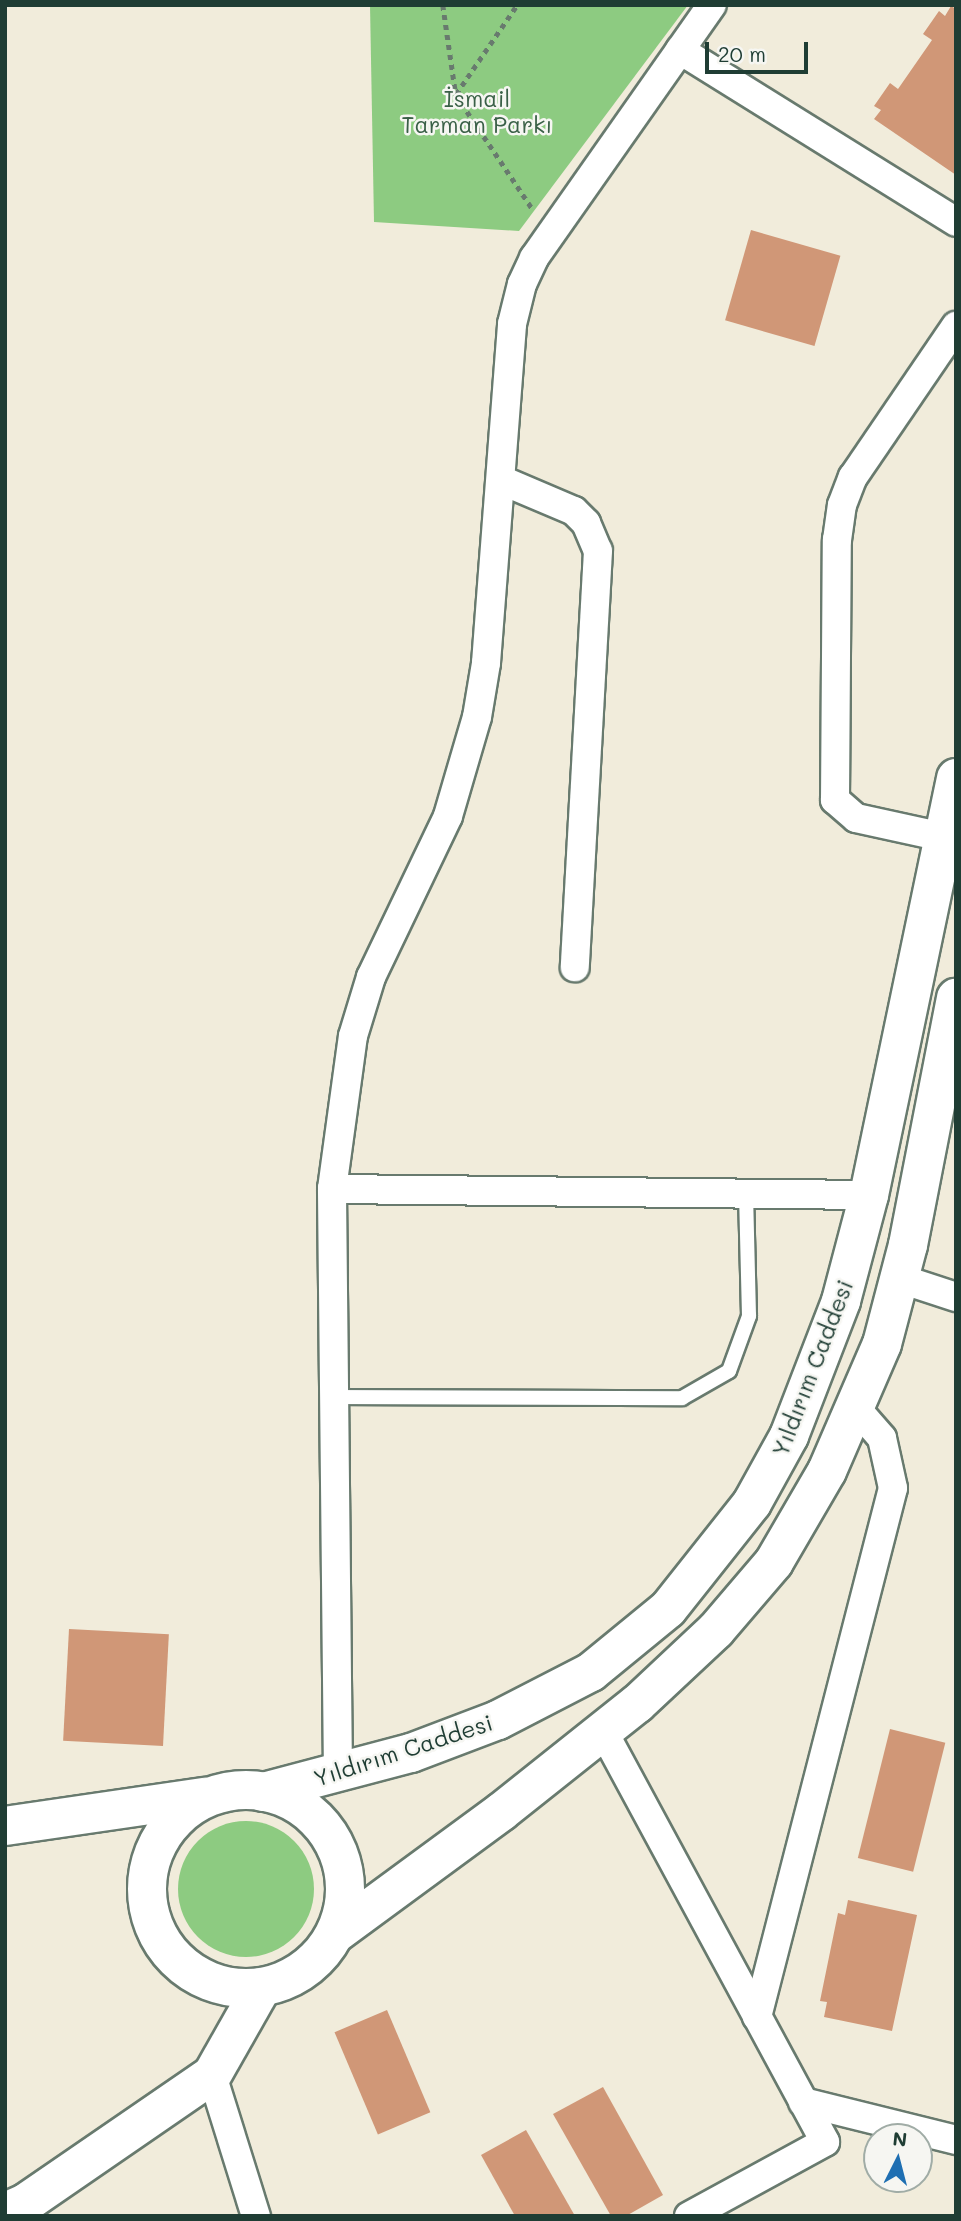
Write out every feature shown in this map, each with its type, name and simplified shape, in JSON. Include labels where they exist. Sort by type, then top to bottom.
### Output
[{"type":"street","points":[[338,1775],[332,1189],[347,1066],[361,1007],[384,949],[444,827],[477,717],[516,303],[534,258],[712,5]]},
{"type":"street","points":[[680,50],[956,222]]},
{"type":"street","points":[[943,837],[856,818],[835,800],[837,554],[842,505],[853,477],[956,326]]},
{"type":"street","points":[[500,480],[574,511],[586,523],[598,551],[575,967]]},
{"type":"street","name":"Yıldırım Caddesi","points":[[263,1792],[338,1775],[411,1753],[527,1707],[612,1658],[668,1609],[752,1503],[789,1436],[841,1301],[869,1195],[956,778]]},
{"type":"street","points":[[211,1797],[177,1817],[155,1850],[148,1876],[150,1915],[168,1950],[187,1968],[223,1985],[262,1987],[310,1965],[335,1934],[603,1731],[716,1630],[774,1562],[802,1518],[856,1408],[901,1279],[956,998]]},
{"type":"street","points":[[332,1189],[869,1195]]},
{"type":"street","points":[[901,1279],[956,1297]]},
{"type":"street","points":[[757,2017],[893,1488],[882,1438],[856,1408]]},
{"type":"street","points":[[603,1731],[825,2142],[689,2216]]},
{"type":"street","points":[[5,1826],[211,1797],[236,1791],[263,1792],[300,1806],[320,1823],[335,1845],[345,1883],[344,1909],[335,1934]]},
{"type":"street","points":[[20,2210],[212,2075],[262,1987]]},
{"type":"street","points":[[212,2075],[256,2216]]},
{"type":"street","points":[[803,2102],[956,2140]]},
{"type":"lane","points":[[333,1397],[682,1398],[729,1371],[749,1316],[746,1192]]},
{"type":"path","points":[[443,5],[456,95],[550,236]]},
{"type":"path","points":[[456,95],[517,5]]},
{"type":"green space","name":"İsmail Tarman Parkı","points":[[370,5],[688,5],[519,231],[374,222]]},
{"type":"green space","points":[[246,1821],[272,1826],[294,1841],[309,1863],[314,1889],[309,1915],[294,1937],[272,1952],[246,1957],[220,1952],[198,1937],[183,1915],[178,1889],[183,1863],[198,1841],[220,1826]]},
{"type":"building","points":[[951,6],[956,9],[956,175],[874,119],[881,110],[874,106],[890,83],[898,89],[932,40],[923,34],[939,11],[945,16]]},
{"type":"building","points":[[751,230],[840,256],[814,346],[725,320]]},
{"type":"building","points":[[69,1629],[169,1634],[163,1746],[63,1741]]},
{"type":"building","points":[[890,1729],[945,1743],[913,1872],[858,1858]]},
{"type":"building","points":[[848,1900],[917,1915],[892,2031],[824,2017],[827,2002],[820,2001],[838,1913],[845,1915]]},
{"type":"building","points":[[387,2010],[430,2112],[378,2134],[335,2032]]},
{"type":"building","points":[[603,2087],[663,2195],[626,2216],[611,2216],[553,2114]]},
{"type":"building","points":[[526,2130],[575,2216],[515,2216],[481,2155]]}]
